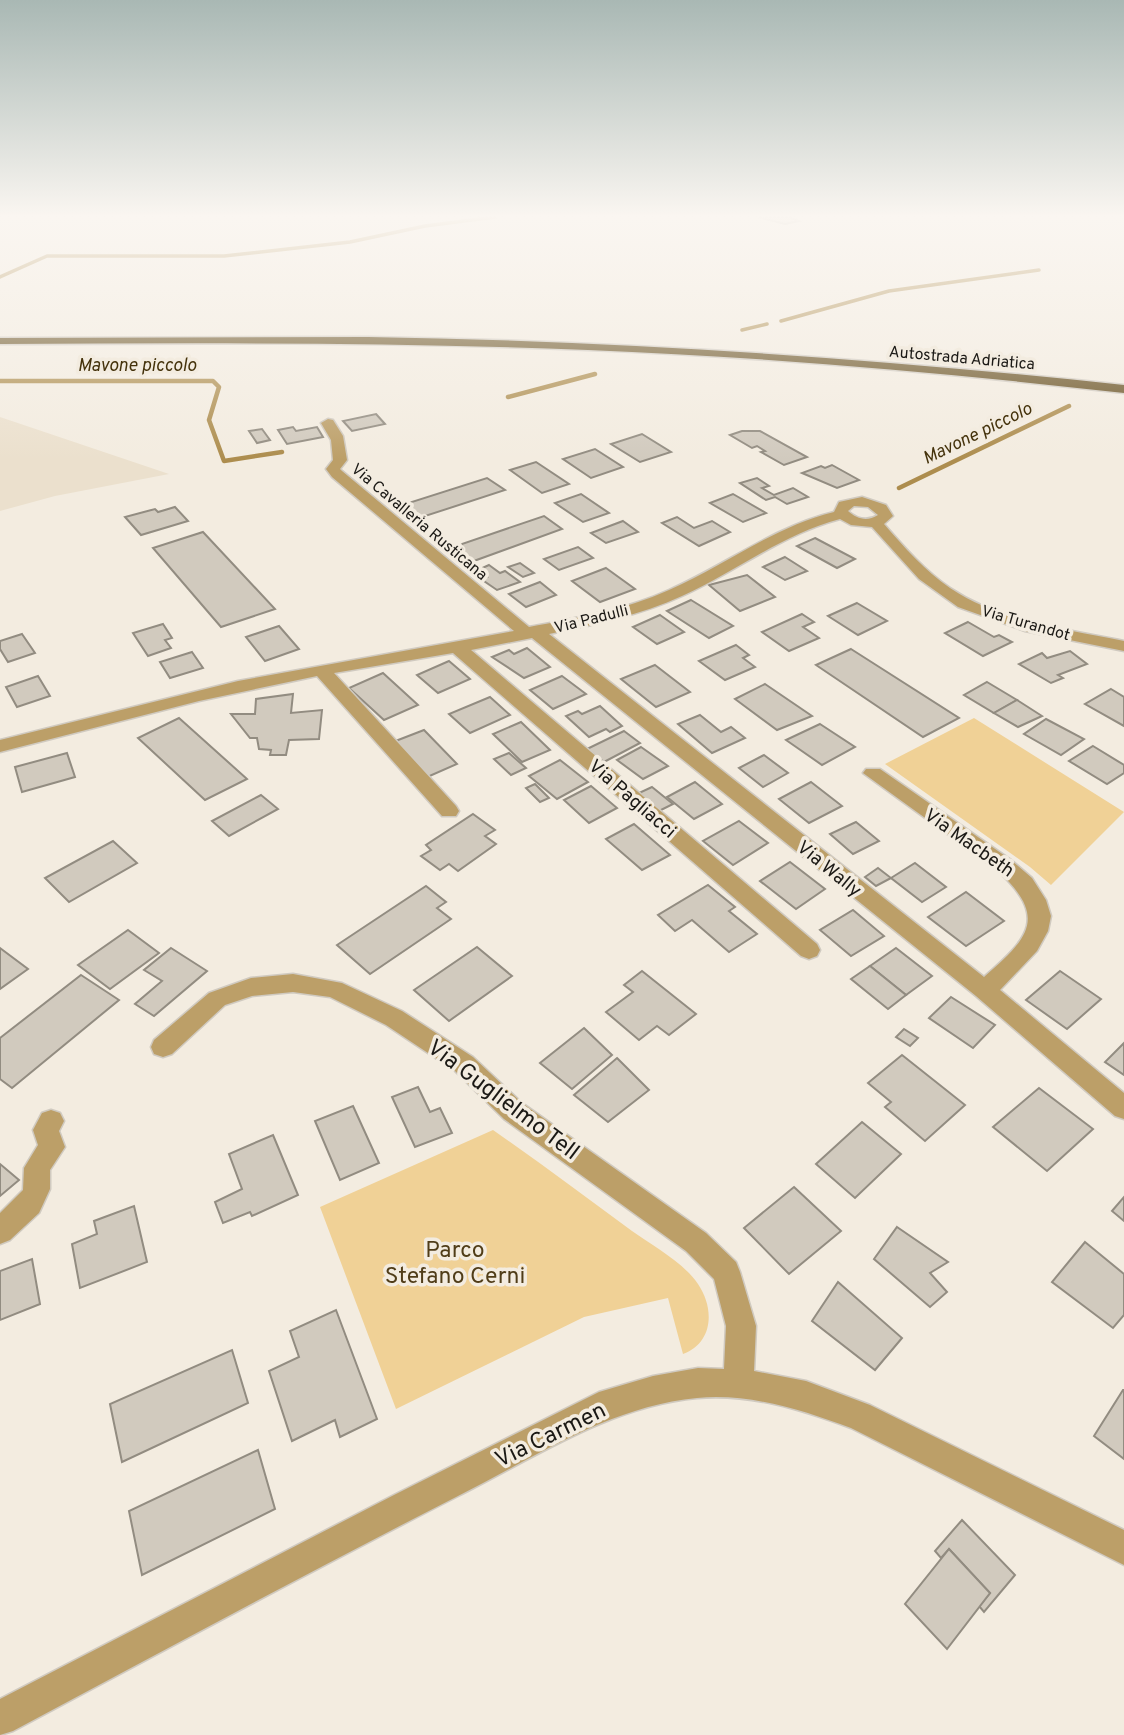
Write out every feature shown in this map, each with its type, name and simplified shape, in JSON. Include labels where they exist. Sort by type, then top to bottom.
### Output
[{"type":"highway","name":"Autostrada Adriatica","points":[[0,330],[307,329],[539,333],[797,345],[959,359]]},
{"type":"highway","name":"Autostrada Adriatica","points":[[0,341],[308,340],[589,346],[834,361],[1124,389]]},
{"type":"street","name":"Via Cavalleria Rusticana","points":[[328,423],[338,436],[340,446],[340,460],[333,469],[337,474],[530,632]]},
{"type":"street","name":"Via Padulli","points":[[0,746],[135,710],[322,670],[530,632],[652,602],[693,585],[802,526],[842,514],[842,508],[848,503],[869,502],[886,512],[884,519],[875,523]]},
{"type":"street","points":[[842,514],[852,521],[875,523]]},
{"type":"street","name":"Via Turandot","points":[[875,523],[944,591],[974,607],[1035,627],[1124,646]]},
{"type":"street","name":"Via Wally","points":[[530,632],[984,990],[1124,1108]]},
{"type":"street","name":"Via Pagliacci","points":[[456,646],[810,950]]},
{"type":"street","points":[[322,670],[449,811]]},
{"type":"street","name":"Via Macbeth","points":[[873,773],[1004,865],[1022,879],[1033,895],[1041,919],[1032,942],[984,990]]},
{"type":"street","name":"Via Guglielmo Tell","points":[[163,1047],[217,999],[251,987],[293,983],[334,989],[394,1018],[464,1063],[513,1111],[696,1242],[726,1272],[741,1326],[737,1384]]},
{"type":"street","points":[[0,1231],[36,1198],[39,1181],[37,1168],[52,1147],[46,1130],[51,1121]]},
{"type":"street","name":"Via Carmen","points":[[0,1717],[610,1404],[698,1383],[737,1384],[806,1395],[859,1416],[1124,1548]]},
{"type":"shaded area","points":[[0,417],[169,474],[55,496],[0,511]]},
{"type":"green space","points":[[974,718],[1124,812],[1051,885],[1030,867],[885,764]]},
{"type":"green space","name":"Parco Stefano Cerni","points":[[493,1130],[667,1255],[692,1276],[703,1294],[709,1314],[705,1334],[693,1349],[683,1354],[668,1298],[584,1317],[396,1409],[320,1207]]},
{"type":"building","points":[[376,414],[385,424],[352,431],[343,421]]},
{"type":"building","points":[[293,427],[296,431],[317,427],[323,437],[287,444],[278,430]]},
{"type":"building","points":[[262,429],[270,440],[257,443],[249,431]]},
{"type":"building","points":[[742,431],[760,431],[807,457],[784,465],[761,452],[765,451],[757,446],[752,448],[730,435]]},
{"type":"building","points":[[642,434],[671,452],[640,462],[611,444]]},
{"type":"building","points":[[595,449],[623,467],[591,478],[563,459]]},
{"type":"building","points":[[536,462],[569,484],[542,493],[510,470]]},
{"type":"building","points":[[832,465],[859,480],[837,488],[802,473],[821,466],[825,468]]},
{"type":"building","points":[[487,478],[505,490],[416,519],[399,506]]},
{"type":"building","points":[[757,478],[769,486],[762,488],[774,495],[793,488],[808,497],[787,504],[775,497],[766,500],[740,483]]},
{"type":"building","points":[[581,494],[609,513],[583,522],[555,503]]},
{"type":"building","points":[[733,494],[766,513],[743,522],[710,503]]},
{"type":"building","points":[[175,507],[188,521],[141,535],[125,517],[155,509],[158,512]]},
{"type":"building","points":[[544,516],[562,529],[471,562],[453,547]]},
{"type":"building","points":[[677,517],[694,528],[712,521],[730,532],[699,546],[662,523]]},
{"type":"building","points":[[623,521],[638,532],[606,543],[591,533]]},
{"type":"building","points":[[203,532],[275,609],[221,627],[153,548]]},
{"type":"building","points":[[815,538],[855,559],[837,568],[797,546]]},
{"type":"building","points":[[578,547],[593,558],[559,570],[544,559]]},
{"type":"building","points":[[785,557],[807,571],[785,580],[763,567]]},
{"type":"building","points":[[520,563],[534,573],[523,577],[508,567]]},
{"type":"building","points":[[489,565],[500,573],[505,571],[520,582],[497,590],[481,579],[487,577],[478,570]]},
{"type":"building","points":[[606,568],[635,589],[600,602],[572,581]]},
{"type":"building","points":[[747,575],[775,597],[740,611],[709,585]]},
{"type":"building","points":[[540,582],[556,595],[526,607],[509,594]]},
{"type":"building","points":[[691,600],[733,626],[709,638],[667,611]]},
{"type":"building","points":[[857,603],[887,621],[858,635],[828,616]]},
{"type":"building","points":[[802,614],[814,622],[803,627],[819,638],[789,651],[762,632]]},
{"type":"building","points":[[660,615],[684,632],[657,644],[633,627]]},
{"type":"building","points":[[968,622],[994,637],[999,635],[1012,642],[983,656],[945,633]]},
{"type":"building","points":[[163,624],[172,638],[165,640],[171,648],[148,656],[133,633]]},
{"type":"building","points":[[279,626],[299,649],[265,661],[246,637]]},
{"type":"building","points":[[22,634],[35,653],[8,662],[0,649],[0,641]]},
{"type":"building","points":[[736,645],[749,655],[743,658],[755,667],[725,680],[699,661]]},
{"type":"building","points":[[527,648],[550,667],[524,678],[492,657],[509,650],[514,654]]},
{"type":"building","points":[[851,649],[959,718],[923,737],[816,665]]},
{"type":"building","points":[[1070,651],[1087,664],[1058,675],[1063,678],[1051,683],[1019,664],[1042,653],[1047,658]]},
{"type":"building","points":[[192,652],[203,668],[170,678],[160,662]]},
{"type":"building","points":[[449,661],[470,679],[438,693],[417,675]]},
{"type":"building","points":[[655,665],[690,692],[656,707],[621,679]]},
{"type":"building","points":[[383,673],[418,705],[384,720],[349,688]]},
{"type":"building","points":[[38,676],[50,696],[17,707],[6,687]]},
{"type":"building","points":[[562,676],[586,694],[553,709],[530,690]]},
{"type":"building","points":[[987,682],[1017,700],[994,713],[964,695]]},
{"type":"building","points":[[765,684],[812,716],[777,730],[735,699]]},
{"type":"building","points":[[1111,689],[1124,697],[1124,726],[1085,704]]},
{"type":"building","points":[[293,694],[291,713],[322,710],[319,739],[289,740],[286,755],[270,755],[271,750],[259,749],[257,738],[250,738],[231,714],[255,714],[256,699]]},
{"type":"building","points":[[490,697],[510,715],[470,733],[449,714]]},
{"type":"building","points":[[1017,700],[1042,716],[1018,727],[994,713]]},
{"type":"building","points":[[600,706],[622,726],[610,732],[606,729],[589,737],[566,716],[578,711],[582,714]]},
{"type":"building","points":[[700,715],[721,732],[731,727],[745,738],[712,753],[678,724]]},
{"type":"building","points":[[179,718],[247,779],[205,800],[138,738]]},
{"type":"building","points":[[1046,719],[1084,739],[1061,755],[1024,734]]},
{"type":"building","points":[[521,722],[550,750],[522,762],[493,734]]},
{"type":"building","points":[[820,724],[855,747],[822,765],[786,740]]},
{"type":"building","points":[[424,730],[457,764],[425,778],[393,742]]},
{"type":"building","points":[[624,731],[640,743],[604,762],[587,749]]},
{"type":"building","points":[[1093,746],[1124,765],[1124,773],[1107,784],[1069,761]]},
{"type":"building","points":[[641,747],[668,766],[643,779],[617,760]]},
{"type":"building","points":[[67,753],[75,777],[22,792],[15,767]]},
{"type":"building","points":[[509,753],[526,768],[511,775],[494,759]]},
{"type":"building","points":[[764,755],[788,773],[763,787],[739,768]]},
{"type":"building","points":[[560,760],[588,782],[557,799],[529,776]]},
{"type":"building","points":[[695,782],[722,804],[694,819],[667,797]]},
{"type":"building","points":[[811,782],[842,806],[809,823],[779,799]]},
{"type":"building","points":[[535,784],[549,798],[540,802],[526,788]]},
{"type":"building","points":[[591,786],[617,808],[589,823],[564,800]]},
{"type":"building","points":[[652,787],[673,804],[659,811],[639,793]]},
{"type":"building","points":[[261,795],[278,809],[229,836],[212,821]]},
{"type":"building","points":[[473,814],[495,830],[485,836],[496,844],[458,871],[449,864],[440,870],[421,856],[431,850],[426,845]]},
{"type":"building","points":[[739,821],[768,843],[733,865],[703,841]]},
{"type":"building","points":[[856,822],[879,841],[853,854],[830,834]]},
{"type":"building","points":[[634,824],[670,855],[642,870],[606,839]]},
{"type":"building","points":[[113,841],[137,863],[69,902],[45,878]]},
{"type":"building","points":[[790,862],[825,889],[796,909],[760,881]]},
{"type":"building","points":[[915,863],[946,887],[922,902],[891,878]]},
{"type":"building","points":[[878,868],[891,878],[876,886],[865,877]]},
{"type":"building","points":[[708,885],[735,907],[729,911],[757,934],[729,952],[692,920],[675,931],[658,915]]},
{"type":"building","points":[[426,886],[446,902],[437,908],[451,919],[370,974],[337,945]]},
{"type":"building","points":[[966,892],[1004,921],[966,946],[928,917]]},
{"type":"building","points":[[853,910],[884,936],[851,956],[820,930]]},
{"type":"building","points":[[128,930],[159,953],[110,989],[78,965]]},
{"type":"building","points":[[477,947],[512,976],[449,1021],[414,990]]},
{"type":"building","points":[[0,948],[28,969],[0,989]]},
{"type":"building","points":[[171,948],[207,971],[154,1016],[135,1004],[162,981],[144,970]]},
{"type":"building","points":[[896,948],[932,976],[906,995],[870,966]]},
{"type":"building","points":[[870,966],[906,995],[888,1009],[851,979]]},
{"type":"building","points":[[642,971],[696,1014],[669,1035],[657,1026],[639,1040],[606,1012],[633,992],[624,985]]},
{"type":"building","points":[[1060,971],[1101,999],[1067,1029],[1026,1000]]},
{"type":"building","points":[[81,975],[119,1000],[12,1088],[0,1079],[0,1038]]},
{"type":"building","points":[[951,997],[995,1025],[973,1048],[929,1018]]},
{"type":"building","points":[[584,1028],[612,1055],[572,1089],[540,1063]]},
{"type":"building","points":[[904,1029],[918,1038],[910,1046],[896,1037]]},
{"type":"building","points":[[1124,1043],[1124,1075],[1105,1062]]},
{"type":"building","points":[[902,1055],[965,1105],[925,1141],[885,1107],[891,1102],[868,1083]]},
{"type":"building","points":[[617,1058],[649,1090],[608,1122],[574,1095]]},
{"type":"building","points":[[418,1087],[430,1112],[440,1108],[452,1133],[415,1147],[392,1097]]},
{"type":"building","points":[[1039,1088],[1093,1129],[1047,1171],[993,1127]]},
{"type":"building","points":[[353,1106],[379,1163],[340,1180],[315,1121]]},
{"type":"building","points":[[862,1122],[901,1154],[855,1198],[816,1164]]},
{"type":"building","points":[[273,1135],[298,1195],[252,1216],[250,1212],[223,1223],[215,1202],[242,1189],[229,1154]]},
{"type":"building","points":[[0,1164],[19,1180],[0,1196]]},
{"type":"building","points":[[794,1187],[841,1231],[789,1274],[744,1228]]},
{"type":"building","points":[[1124,1197],[1124,1221],[1112,1211]]},
{"type":"building","points":[[134,1206],[147,1262],[80,1288],[72,1244],[97,1234],[94,1221]]},
{"type":"building","points":[[897,1227],[948,1262],[930,1273],[947,1292],[930,1307],[874,1259]]},
{"type":"building","points":[[1085,1242],[1124,1274],[1124,1315],[1113,1328],[1052,1282]]},
{"type":"building","points":[[32,1259],[40,1304],[0,1320],[0,1271]]},
{"type":"building","points":[[838,1282],[902,1338],[875,1370],[812,1321]]},
{"type":"building","points":[[336,1310],[377,1419],[340,1437],[335,1420],[292,1441],[269,1371],[299,1357],[290,1331]]},
{"type":"building","points":[[232,1350],[248,1403],[122,1462],[110,1404]]},
{"type":"building","points":[[1124,1390],[1124,1459],[1094,1436]]},
{"type":"building","points":[[258,1450],[275,1509],[142,1575],[129,1511]]},
{"type":"building","points":[[962,1520],[1015,1575],[984,1612],[979,1606],[990,1593],[949,1549],[941,1558],[935,1551]]},
{"type":"building","points":[[949,1549],[990,1593],[947,1649],[905,1604]]},
{"type":"waterway","name":"Mavone piccolo","points":[[781,321],[864,298]]},
{"type":"waterway","name":"Mavone piccolo","points":[[742,330],[767,324]]},
{"type":"waterway","name":"Mavone piccolo","points":[[508,397],[595,374]]},
{"type":"waterway","name":"Mavone piccolo","points":[[0,381],[213,381],[219,387],[209,420],[224,461],[282,452]]},
{"type":"waterway","name":"Mavone piccolo","points":[[899,488],[1069,406]]}]
